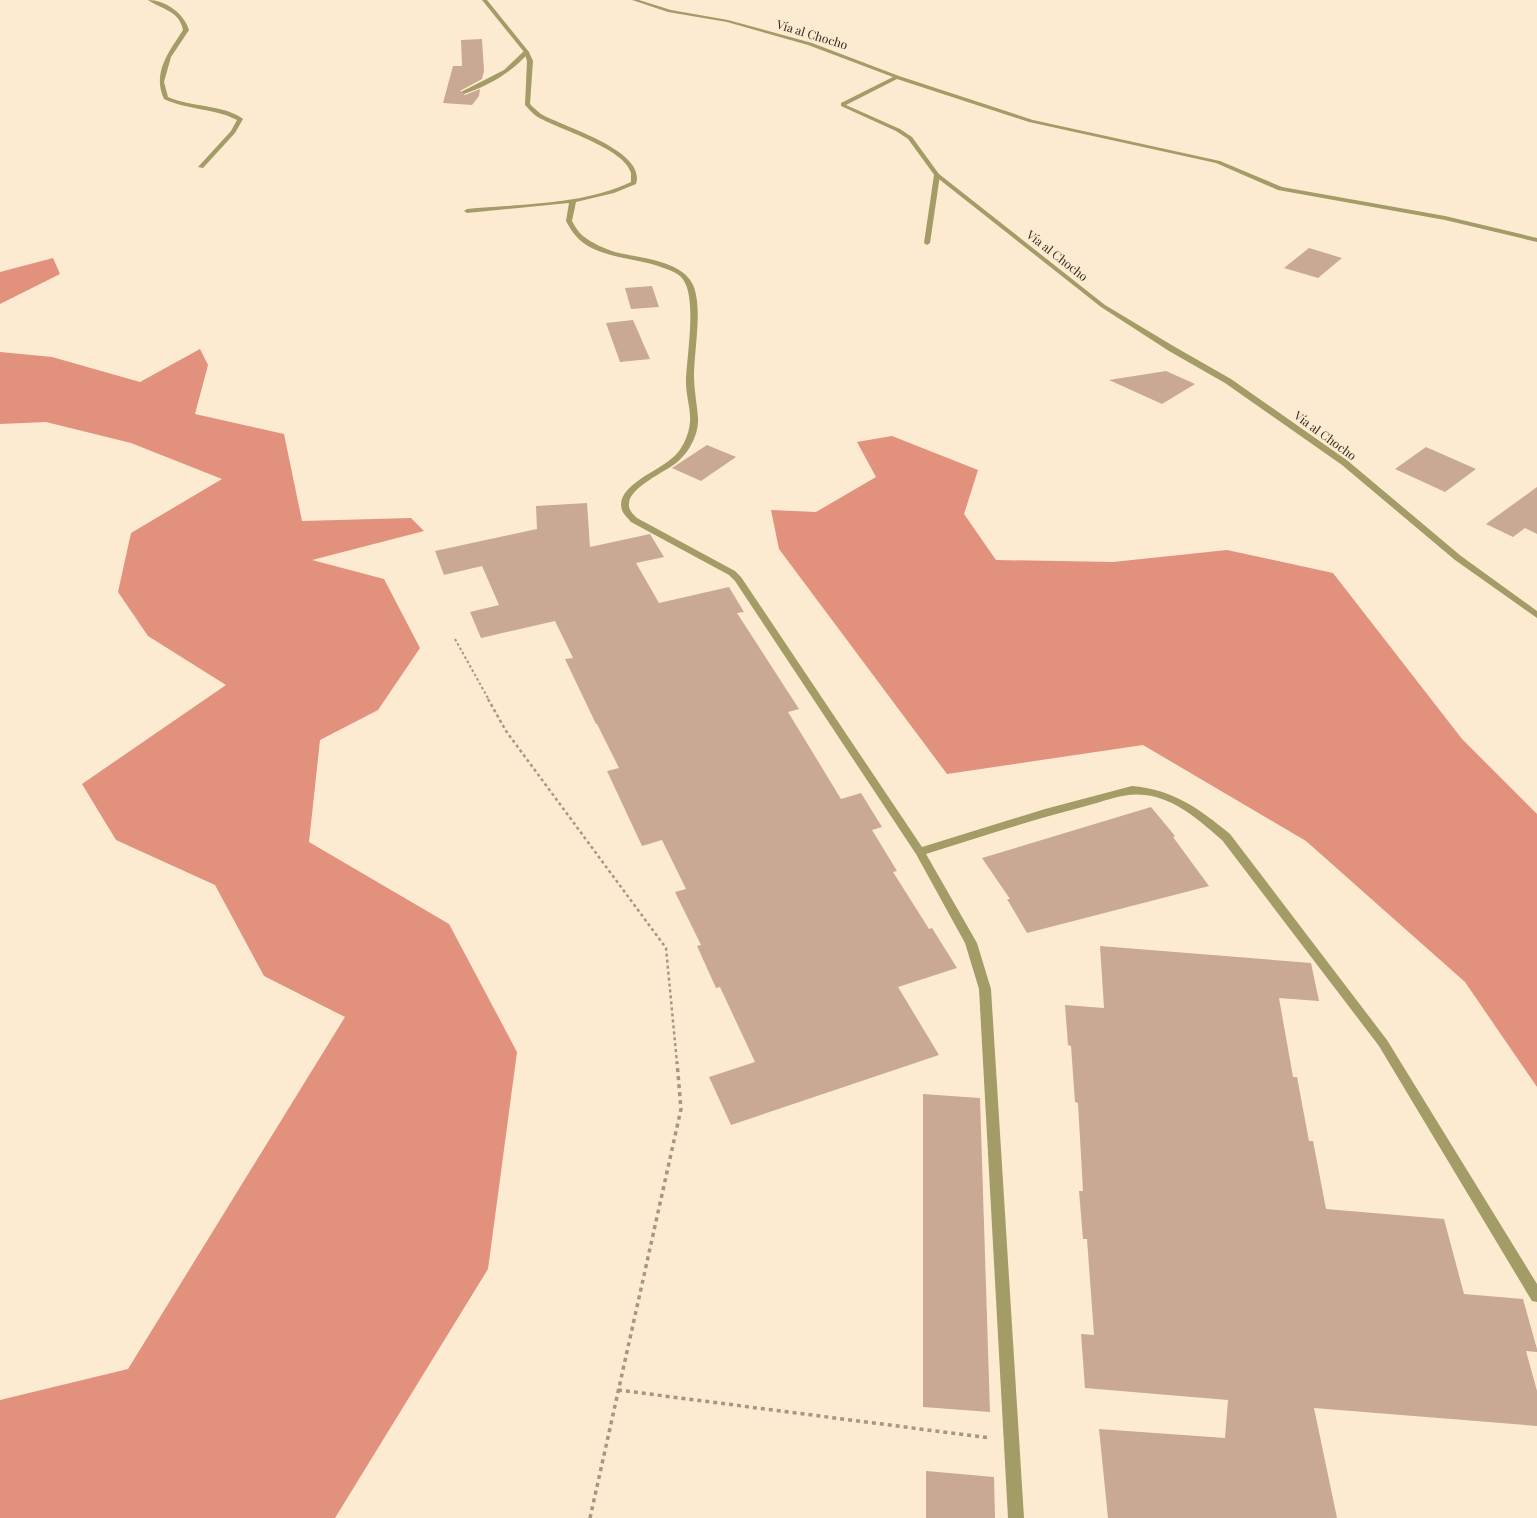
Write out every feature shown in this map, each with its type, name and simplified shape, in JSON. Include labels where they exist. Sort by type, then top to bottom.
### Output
[{"type":"street","points":[[150,0],[180,15],[185,21],[186,30],[168,57],[161,82],[166,98],[198,108],[235,115],[240,119],[233,132],[201,167]]},
{"type":"street","points":[[467,211],[573,201],[600,196],[622,189],[634,183],[637,176],[633,168],[619,154],[592,139],[540,116],[526,104],[530,61],[526,52],[484,0]]},
{"type":"street","name":"Vía al Chocho","points":[[634,0],[670,11],[728,21],[810,44],[897,77]]},
{"type":"street","points":[[464,92],[487,83],[505,73],[518,62],[526,52]]},
{"type":"street","points":[[897,77],[1031,121],[1218,162],[1280,189],[1445,218],[1537,240]]},
{"type":"street","name":"Vía al Chocho","points":[[897,77],[852,98],[843,104],[844,106],[898,130],[910,138],[937,175],[1103,306],[1172,349],[1228,381],[1345,463],[1458,558],[1537,615]]},
{"type":"street","points":[[927,243],[937,175]]},
{"type":"street","points":[[573,201],[569,221],[579,238],[608,252],[668,268],[682,275],[689,284],[693,304],[690,385],[695,424],[683,449],[675,460],[635,487],[625,496],[623,507],[626,514],[634,520],[732,573],[738,579],[920,852],[971,943],[985,989],[1016,1518]]},
{"type":"street","points":[[920,852],[1046,813],[1132,790],[1147,790],[1173,798],[1201,816],[1226,837],[1383,1043],[1537,1296]]},
{"type":"path","points":[[455,639],[506,731],[666,948],[680,1109],[590,1518]]},
{"type":"path","points":[[618,1390],[1012,1441]]},
{"type":"shaded area","points":[[53,258],[60,274],[0,304],[0,272]]},
{"type":"shaded area","points":[[200,349],[208,365],[195,414],[284,434],[302,521],[411,518],[424,531],[312,560],[384,579],[420,648],[378,710],[320,740],[309,842],[449,924],[517,1052],[488,1269],[335,1518],[0,1518],[0,1400],[128,1369],[345,1017],[264,976],[215,885],[116,840],[82,784],[226,685],[148,636],[118,592],[131,533],[222,479],[131,443],[46,422],[0,424],[0,352],[52,357],[140,382]]},
{"type":"shaded area","points":[[892,436],[978,470],[964,514],[996,560],[1113,562],[1227,550],[1333,573],[1462,739],[1537,814],[1537,1087],[1465,982],[1306,841],[1143,745],[947,774],[779,549],[771,510],[816,512],[876,477],[857,442]]},
{"type":"building","points":[[482,39],[484,71],[482,79],[460,91],[465,95],[480,89],[479,96],[472,105],[443,103],[453,66],[462,66],[461,40]]},
{"type":"building","points":[[1309,248],[1342,258],[1318,278],[1284,268]]},
{"type":"building","points":[[652,286],[659,307],[631,309],[625,288]]},
{"type":"building","points":[[633,320],[650,359],[620,362],[606,323]]},
{"type":"building","points":[[1166,371],[1195,384],[1162,404],[1109,380]]},
{"type":"building","points":[[707,445],[736,457],[701,481],[672,468]]},
{"type":"building","points":[[1426,447],[1476,469],[1445,492],[1395,469]]},
{"type":"building","points":[[1537,487],[1537,534],[1525,528],[1513,537],[1486,524]]},
{"type":"building","points":[[587,503],[590,547],[650,534],[664,557],[636,563],[659,603],[729,587],[744,612],[737,613],[799,709],[788,712],[841,799],[861,793],[882,827],[872,830],[897,871],[893,872],[929,929],[932,928],[957,968],[898,987],[939,1055],[731,1125],[709,1077],[755,1062],[720,987],[716,988],[697,946],[701,945],[675,892],[686,889],[662,840],[642,846],[607,771],[619,768],[565,659],[573,658],[555,621],[481,638],[470,612],[499,605],[482,566],[444,575],[435,551],[537,529],[536,506]]},
{"type":"building","points":[[1151,807],[1175,836],[1173,837],[1209,886],[1027,933],[1007,899],[1010,899],[982,858]]},
{"type":"building","points":[[1100,946],[1311,963],[1319,1001],[1279,998],[1293,1077],[1297,1077],[1309,1141],[1313,1141],[1326,1209],[1444,1219],[1464,1294],[1523,1299],[1537,1349],[1537,1352],[1526,1351],[1537,1391],[1537,1426],[1314,1408],[1337,1518],[1108,1518],[1099,1429],[1225,1438],[1228,1400],[1085,1388],[1081,1334],[1094,1335],[1087,1239],[1083,1239],[1079,1191],[1083,1191],[1078,1103],[1075,1102],[1071,1046],[1068,1045],[1065,1005],[1104,1008]]},
{"type":"building","points":[[923,1094],[980,1098],[990,1412],[923,1407]]},
{"type":"building","points":[[926,1471],[994,1477],[995,1518],[926,1518]]}]
